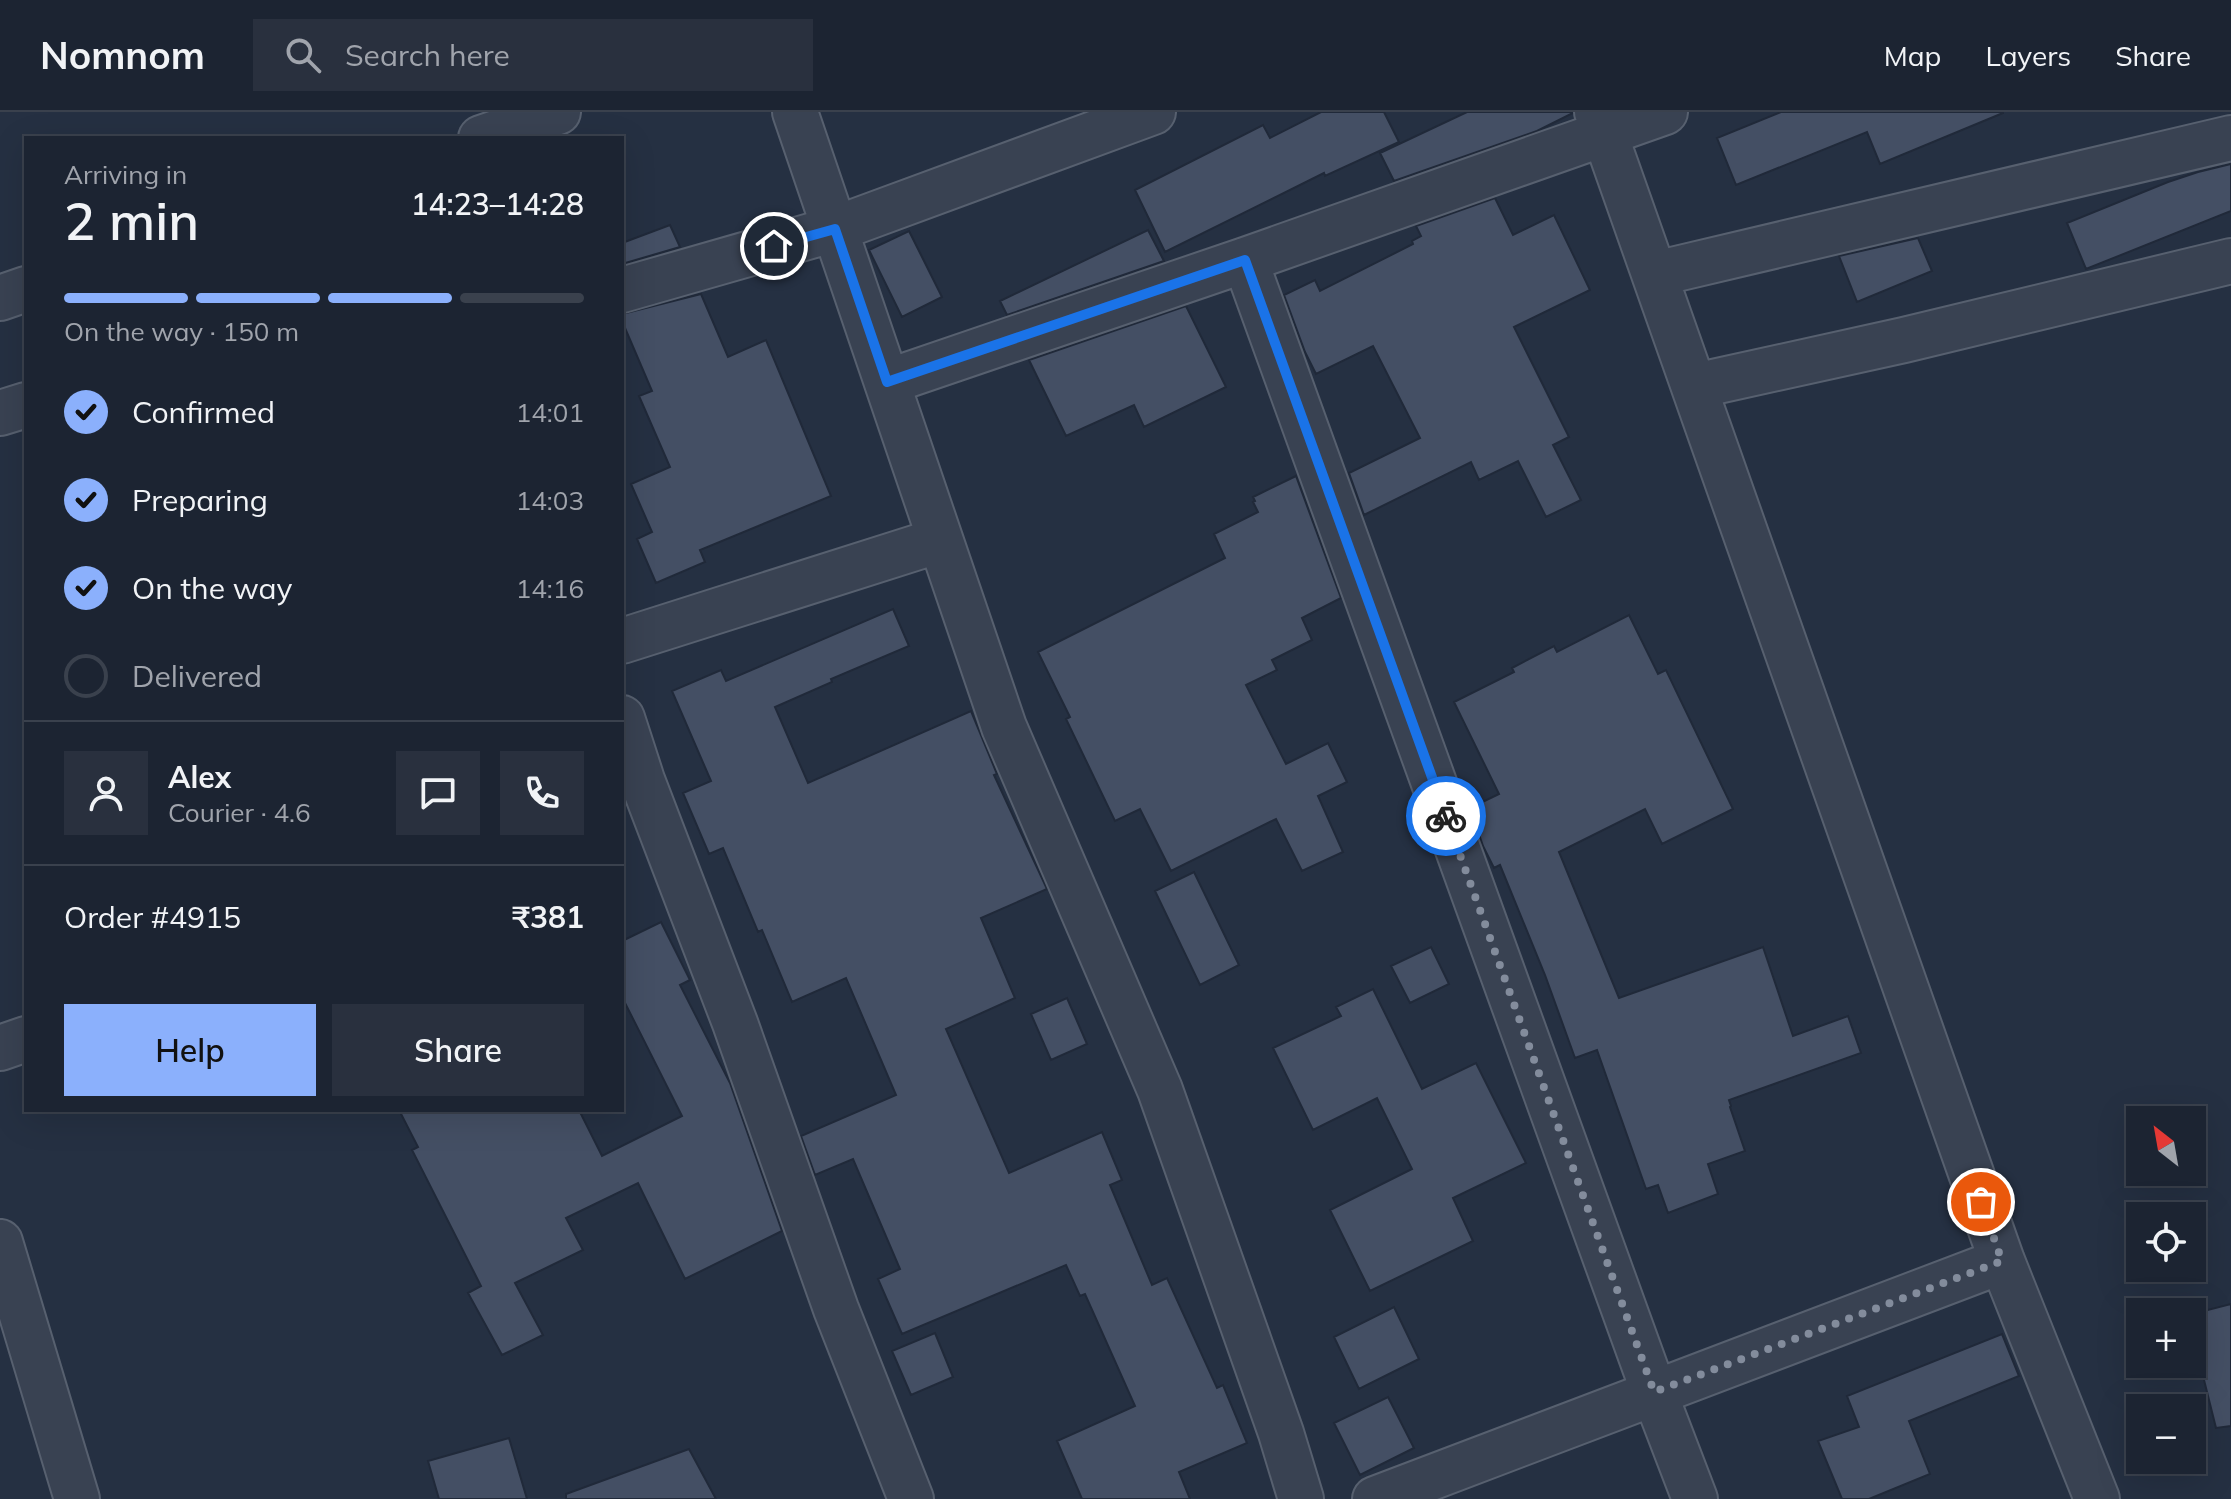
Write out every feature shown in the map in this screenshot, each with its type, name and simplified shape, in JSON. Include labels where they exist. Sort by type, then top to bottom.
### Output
[{"type":"street","points":[[487,136],[558,112]]},
{"type":"street","points":[[795,112],[1004,727],[1160,1090],[1281,1433],[1301,1499]]},
{"type":"street","points":[[624,289],[835,229],[1153,112]]},
{"type":"street","points":[[887,382],[1245,260],[1601,123],[1665,112]]},
{"type":"street","points":[[1601,123],[2002,1261],[2097,1499]]},
{"type":"street","points":[[1655,274],[2231,138]]},
{"type":"street","points":[[1245,260],[1695,1499]]},
{"type":"street","points":[[1695,386],[1904,340],[2231,261]]},
{"type":"street","points":[[0,298],[24,290]]},
{"type":"street","points":[[0,413],[24,406]]},
{"type":"street","points":[[624,640],[940,540]]},
{"type":"street","points":[[624,731],[632,784],[735,1023],[836,1309],[911,1499]]},
{"type":"street","points":[[0,1048],[24,1040]]},
{"type":"street","points":[[0,1242],[77,1499]]},
{"type":"street","points":[[1375,1499],[2002,1261]]},
{"type":"building","points":[[1321,112],[1384,112],[1399,142],[1325,176],[1324,173],[1165,252],[1135,190],[1263,125],[1270,138]]},
{"type":"building","points":[[1467,112],[1573,113],[1537,131],[1394,181],[1380,153]]},
{"type":"building","points":[[1781,112],[2003,113],[1880,164],[1867,132],[1736,185],[1717,138]]},
{"type":"building","points":[[2231,164],[2231,211],[2086,269],[2067,223],[2168,182]]},
{"type":"building","points":[[1495,198],[1513,235],[1554,215],[1590,290],[1514,327],[1569,437],[1553,445],[1581,500],[1546,517],[1518,461],[1479,480],[1471,462],[1364,515],[1349,473],[1420,438],[1373,346],[1316,374],[1284,295],[1315,280],[1320,291],[1413,244],[1412,241],[1421,236],[1416,226]]},
{"type":"building","points":[[670,225],[680,247],[624,263],[624,242]]},
{"type":"building","points":[[1148,230],[1164,261],[1007,315],[1000,301]]},
{"type":"building","points":[[909,231],[942,297],[902,317],[869,250]]},
{"type":"building","points":[[1918,238],[1932,271],[1857,302],[1839,256]]},
{"type":"building","points":[[701,294],[728,357],[766,340],[831,496],[700,550],[705,562],[656,583],[637,539],[652,532],[631,484],[670,467],[639,396],[652,391],[624,326],[624,313]]},
{"type":"building","points":[[1186,306],[1226,387],[1144,427],[1134,405],[1066,436],[1029,360]]},
{"type":"building","points":[[1296,476],[1341,598],[1302,618],[1312,640],[1272,660],[1277,670],[1246,685],[1286,764],[1328,743],[1347,782],[1318,796],[1343,852],[1302,871],[1276,819],[1171,871],[1140,809],[1115,821],[1038,652],[1225,558],[1214,534],[1258,512],[1253,497]]},
{"type":"building","points":[[893,609],[909,646],[775,707],[808,783],[971,711],[997,774],[994,775],[1047,889],[981,918],[1015,998],[946,1029],[1009,1173],[1102,1132],[1122,1180],[1110,1185],[1152,1285],[1167,1278],[1217,1388],[1223,1385],[1247,1443],[1179,1472],[1190,1499],[1082,1499],[1057,1441],[1135,1406],[1085,1294],[1080,1296],[1066,1265],[902,1334],[878,1279],[900,1269],[853,1159],[815,1175],[801,1136],[896,1095],[846,978],[792,1002],[762,930],[758,932],[723,848],[709,854],[683,793],[711,781],[672,691],[721,670],[726,681]]},
{"type":"building","points":[[1629,615],[1658,674],[1666,670],[1733,809],[1662,844],[1645,809],[1559,852],[1619,998],[1763,947],[1793,1036],[1848,1016],[1861,1053],[1729,1100],[1745,1151],[1708,1164],[1718,1194],[1668,1213],[1658,1185],[1646,1189],[1597,1050],[1575,1058],[1500,865],[1494,868],[1483,846],[1470,808],[1499,794],[1454,702],[1514,672],[1512,668],[1554,646],[1557,652]]},
{"type":"building","points":[[1194,872],[1239,965],[1200,985],[1155,891]]},
{"type":"building","points":[[661,922],[690,980],[680,985],[730,1083],[782,1231],[685,1279],[638,1183],[566,1218],[583,1250],[515,1283],[543,1335],[502,1355],[468,1293],[481,1286],[412,1150],[418,1147],[400,1112],[580,1112],[602,1156],[682,1116],[624,1001],[624,940]]},
{"type":"building","points":[[1431,947],[1449,984],[1410,1003],[1391,966]]},
{"type":"building","points":[[1373,989],[1422,1089],[1476,1063],[1526,1163],[1453,1198],[1473,1241],[1370,1291],[1330,1210],[1412,1169],[1377,1098],[1313,1130],[1273,1048],[1341,1016],[1336,1007]]},
{"type":"building","points":[[1067,998],[1087,1044],[1051,1060],[1031,1014]]},
{"type":"building","points":[[2231,1304],[2231,1426],[2216,1428],[2204,1378],[2206,1378],[2206,1310]]},
{"type":"building","points":[[1394,1307],[1419,1359],[1359,1389],[1334,1337]]},
{"type":"building","points":[[935,1333],[953,1377],[911,1395],[892,1351]]},
{"type":"building","points":[[2002,1334],[2019,1376],[1909,1421],[1930,1474],[1869,1499],[1842,1499],[1818,1441],[1859,1427],[1847,1396]]},
{"type":"building","points":[[1388,1397],[1414,1448],[1360,1475],[1334,1423]]},
{"type":"building","points":[[509,1438],[527,1499],[439,1499],[428,1461]]},
{"type":"building","points":[[689,1449],[716,1499],[566,1499],[566,1494]]},
{"type":"way so far","points":[[1446,816],[1654,1392],[2002,1261],[1981,1202]]},
{"type":"route","points":[[774,246],[835,229],[887,382],[1245,260],[1446,816]]}]
